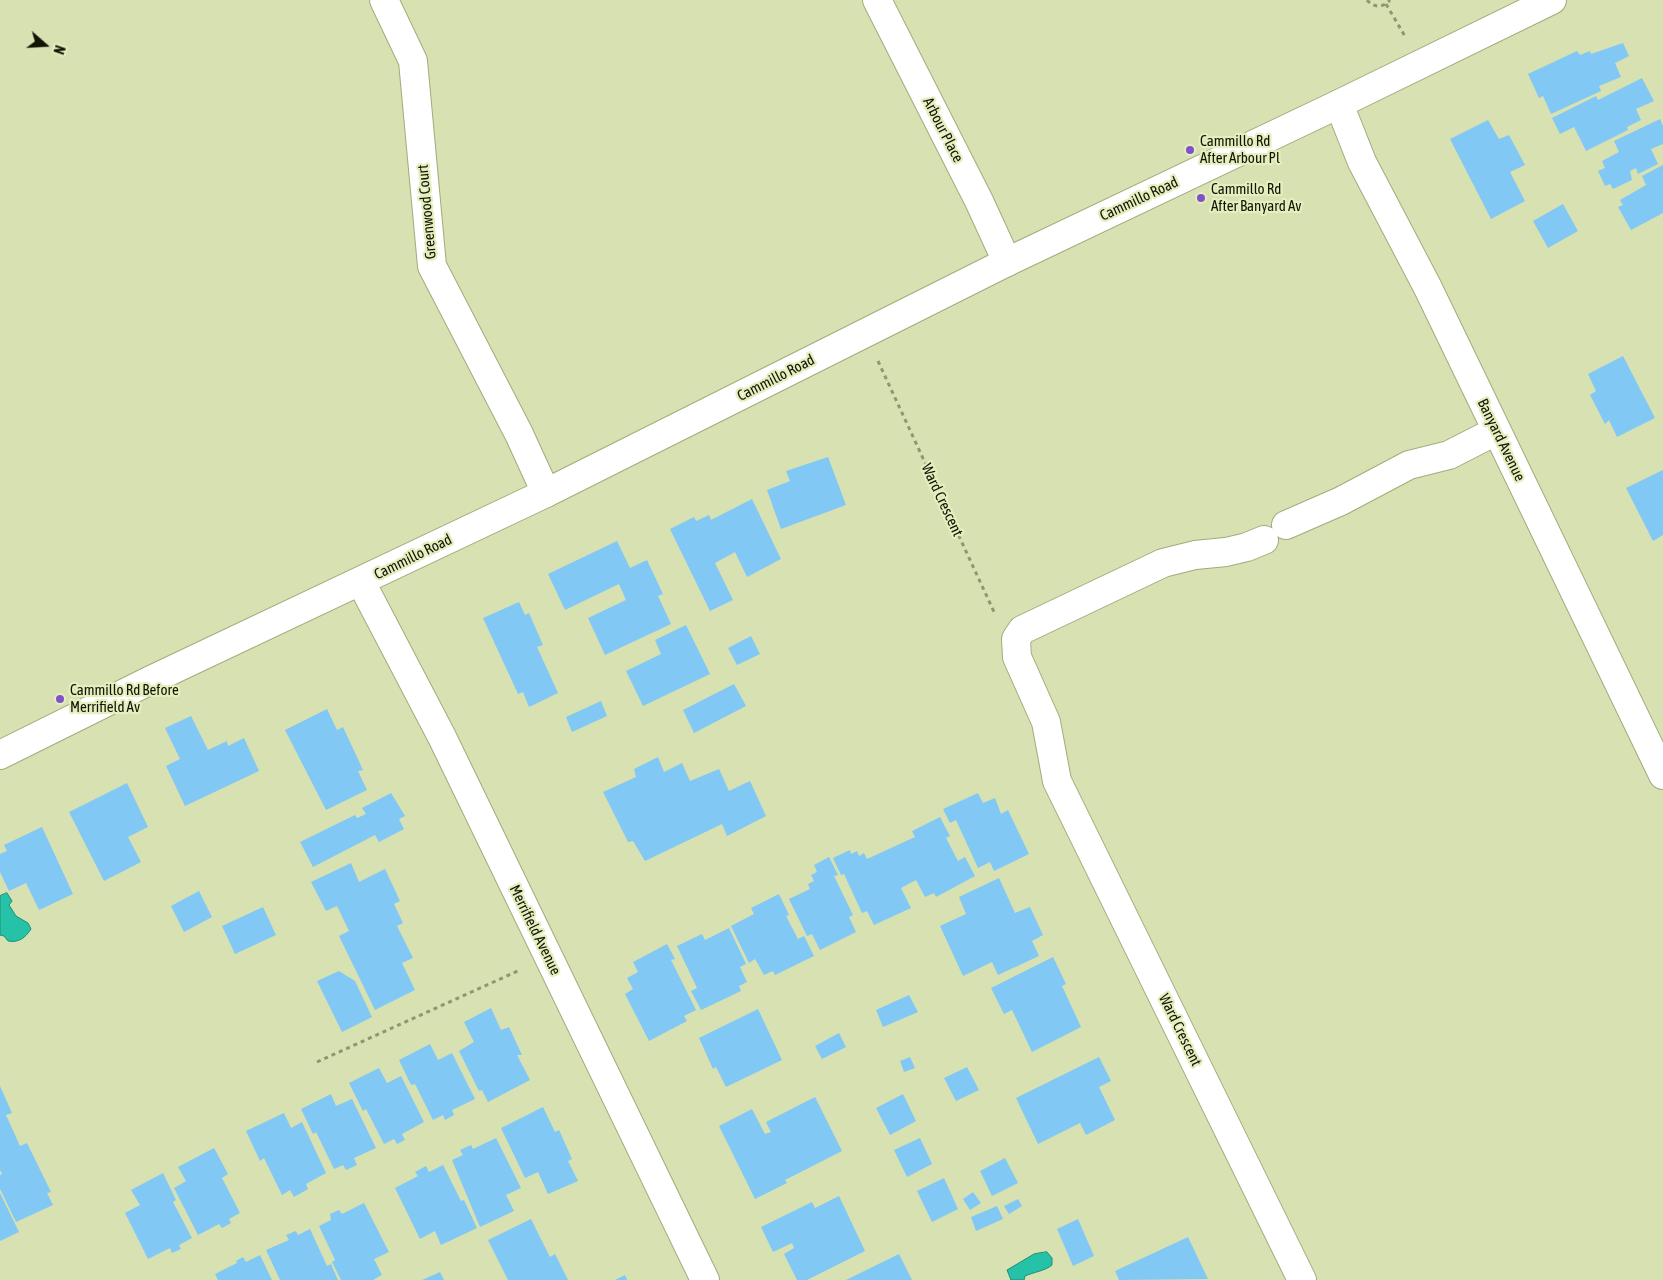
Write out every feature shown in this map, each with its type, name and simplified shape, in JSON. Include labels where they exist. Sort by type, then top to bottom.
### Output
[{"type":"street","name":"Greenwood Court","points":[[384,0],[413,61],[432,266],[519,434],[546,493]]},
{"type":"street","name":"Arbour Place","points":[[877,0],[979,201],[1007,262]]},
{"type":"street","name":"Cammillo Road","points":[[0,755],[151,680],[546,493],[1007,262],[1552,0]]},
{"type":"street","name":"Banyard Avenue","points":[[1339,104],[1362,162],[1428,288],[1663,775]]},
{"type":"street","points":[[1286,525],[1341,501],[1409,465],[1449,455],[1496,431]]},
{"type":"street","points":[[1016,639],[1022,630],[1163,563],[1195,555],[1233,550],[1264,540]]},
{"type":"street","name":"Merrifield Avenue","points":[[360,582],[442,737],[705,1280]]},
{"type":"street","name":"Ward Crescent","points":[[1016,639],[1017,657],[1046,722],[1057,780],[1302,1280]]},
{"type":"path","points":[[1367,0],[1377,6],[1386,4],[1390,0]]},
{"type":"path","points":[[1386,4],[1409,44]]},
{"type":"path","name":"Ward Crescent","points":[[875,356],[998,622],[1016,639]]},
{"type":"path","points":[[317,1062],[548,957]]},
{"type":"water","points":[[7,893],[12,901],[9,905],[16,916],[28,923],[31,929],[24,937],[15,941],[8,941],[4,936],[0,935],[0,896]]},
{"type":"water","points":[[1047,1252],[1052,1258],[1052,1265],[1025,1276],[1024,1280],[1011,1280],[1007,1270],[1034,1254]]},
{"type":"building","points":[[1623,43],[1629,56],[1615,63],[1621,77],[1599,86],[1601,91],[1551,114],[1543,96],[1539,98],[1528,74],[1577,51],[1580,55],[1590,51],[1591,54]]},
{"type":"building","points":[[1642,78],[1654,101],[1636,109],[1641,120],[1627,127],[1628,130],[1586,151],[1574,127],[1560,134],[1552,118],[1596,96],[1598,100]]},
{"type":"building","points":[[1660,119],[1663,126],[1663,144],[1651,149],[1658,164],[1638,174],[1636,168],[1630,171],[1632,180],[1613,189],[1610,184],[1605,186],[1598,171],[1605,168],[1602,161],[1619,152],[1614,141]]},
{"type":"building","points":[[1488,120],[1499,139],[1509,135],[1525,165],[1510,172],[1525,201],[1491,219],[1450,139]]},
{"type":"building","points":[[1663,165],[1663,213],[1631,230],[1618,207],[1623,205],[1620,200],[1646,185],[1642,176]]},
{"type":"building","points":[[1563,204],[1578,231],[1548,248],[1533,221]]},
{"type":"building","points":[[1623,356],[1655,418],[1617,437],[1609,420],[1605,424],[1590,395],[1596,391],[1588,374]]},
{"type":"building","points":[[828,457],[846,505],[781,529],[767,490],[790,481],[786,471]]},
{"type":"building","points":[[1663,470],[1663,535],[1653,541],[1626,488]]},
{"type":"building","points":[[752,499],[781,559],[747,577],[735,552],[715,563],[733,600],[710,611],[670,529],[694,517],[696,521],[709,515],[711,520]]},
{"type":"building","points":[[617,541],[630,568],[647,560],[663,594],[658,596],[671,624],[605,655],[588,618],[626,600],[619,584],[565,610],[548,574]]},
{"type":"building","points":[[519,602],[525,615],[529,613],[543,645],[537,647],[558,693],[529,707],[523,692],[518,694],[483,618]]},
{"type":"building","points":[[686,625],[710,674],[643,706],[626,671],[661,654],[655,640]]},
{"type":"building","points":[[751,636],[760,654],[737,665],[728,648]]},
{"type":"building","points":[[734,684],[746,706],[694,733],[683,710]]},
{"type":"building","points":[[601,701],[607,716],[572,732],[566,717]]},
{"type":"building","points":[[327,709],[337,730],[343,727],[363,770],[358,771],[367,790],[326,810],[285,730]]},
{"type":"building","points":[[191,716],[208,750],[227,741],[228,746],[244,738],[259,771],[185,806],[166,766],[180,759],[165,728]]},
{"type":"building","points":[[658,757],[664,772],[682,763],[690,781],[719,769],[729,791],[750,781],[766,816],[727,836],[722,824],[645,861],[633,841],[628,842],[603,792],[636,777],[634,769]]},
{"type":"building","points":[[127,783],[148,827],[128,837],[141,862],[104,881],[69,812]]},
{"type":"building","points":[[391,793],[405,816],[399,819],[404,829],[379,842],[375,835],[313,867],[300,842],[355,815],[357,818],[366,814],[362,808]]},
{"type":"building","points":[[978,793],[983,803],[995,798],[1001,814],[1008,810],[1029,854],[994,871],[990,862],[978,868],[956,820],[950,823],[943,809]]},
{"type":"building","points":[[940,817],[950,836],[946,838],[958,861],[965,857],[975,876],[936,897],[934,893],[925,897],[916,880],[901,888],[911,908],[874,925],[867,911],[862,913],[844,874],[841,875],[833,858],[850,850],[851,854],[857,851],[859,856],[864,853],[867,859],[915,837],[912,831]]},
{"type":"building","points":[[42,827],[73,894],[39,910],[26,883],[9,891],[0,872],[0,854],[7,851],[4,845]]},
{"type":"building","points":[[829,857],[838,875],[834,876],[853,915],[849,917],[856,932],[820,950],[812,934],[807,936],[789,899],[810,889],[808,884],[814,881],[811,875],[817,872],[814,865]]},
{"type":"building","points":[[351,863],[359,882],[385,869],[400,901],[394,904],[403,923],[397,926],[413,958],[402,963],[415,990],[375,1010],[339,936],[349,931],[337,906],[326,911],[311,882]]},
{"type":"building","points":[[999,878],[1015,913],[1030,907],[1043,935],[1032,941],[1039,956],[998,975],[992,962],[963,976],[940,926],[966,914],[959,897]]},
{"type":"building","points":[[199,891],[212,917],[184,932],[171,906]]},
{"type":"building","points":[[779,894],[789,915],[786,916],[798,939],[804,936],[814,956],[775,975],[773,971],[764,975],[755,959],[749,963],[731,926],[754,914],[751,908]]},
{"type":"building","points":[[263,907],[276,935],[235,954],[222,926]]},
{"type":"building","points":[[729,928],[746,964],[740,967],[747,982],[739,986],[741,991],[701,1010],[691,991],[697,988],[677,946],[702,934],[705,940]]},
{"type":"building","points":[[667,944],[675,959],[671,960],[696,1010],[684,1016],[687,1021],[649,1041],[625,994],[633,989],[627,978],[638,972],[633,962]]},
{"type":"building","points":[[1053,957],[1066,984],[1062,986],[1081,1027],[1032,1052],[1012,1010],[1004,1014],[991,988]]},
{"type":"building","points":[[339,971],[355,981],[372,1017],[342,1032],[317,981]]},
{"type":"building","points":[[909,995],[918,1012],[883,1027],[876,1010]]},
{"type":"building","points":[[491,1008],[501,1030],[509,1027],[522,1055],[517,1055],[530,1080],[488,1102],[482,1090],[479,1091],[459,1051],[474,1042],[464,1022]]},
{"type":"building","points":[[758,1009],[782,1060],[726,1087],[716,1067],[713,1069],[699,1038]]},
{"type":"building","points":[[839,1033],[846,1047],[822,1059],[815,1046]]},
{"type":"building","points":[[430,1044],[438,1060],[452,1053],[475,1099],[452,1110],[454,1115],[445,1120],[443,1115],[433,1120],[415,1084],[411,1085],[399,1060]]},
{"type":"building","points":[[910,1057],[915,1068],[904,1072],[900,1061]]},
{"type":"building","points":[[1099,1057],[1111,1081],[1099,1087],[1115,1120],[1086,1135],[1080,1123],[1038,1144],[1016,1098]]},
{"type":"building","points":[[967,1067],[979,1090],[956,1101],[944,1078]]},
{"type":"building","points":[[379,1068],[387,1083],[401,1076],[424,1122],[402,1134],[405,1140],[397,1144],[394,1139],[384,1144],[366,1109],[363,1111],[349,1083]]},
{"type":"building","points":[[0,1086],[12,1113],[6,1115],[20,1146],[27,1143],[51,1192],[47,1193],[53,1205],[16,1222],[0,1189],[0,1175],[2,1174],[0,1170]]},
{"type":"building","points":[[331,1094],[336,1106],[352,1099],[376,1148],[354,1158],[357,1165],[346,1170],[343,1165],[334,1169],[316,1132],[313,1134],[301,1109]]},
{"type":"building","points":[[903,1094],[916,1121],[890,1135],[876,1108]]},
{"type":"building","points":[[815,1097],[842,1151],[785,1180],[787,1183],[755,1199],[719,1126],[752,1109],[765,1134],[771,1132],[766,1122]]},
{"type":"building","points":[[543,1107],[555,1132],[559,1130],[572,1159],[568,1161],[578,1181],[548,1194],[538,1172],[525,1178],[501,1128]]},
{"type":"building","points":[[284,1113],[291,1128],[302,1122],[326,1173],[306,1184],[308,1189],[294,1197],[290,1190],[282,1195],[264,1158],[260,1161],[246,1131]]},
{"type":"building","points":[[496,1138],[521,1188],[506,1195],[514,1211],[480,1227],[452,1160],[463,1155],[460,1150],[471,1145],[473,1149]]},
{"type":"building","points":[[920,1138],[932,1164],[907,1177],[894,1150]]},
{"type":"building","points":[[214,1148],[228,1174],[222,1178],[240,1213],[229,1219],[231,1223],[222,1228],[219,1224],[198,1235],[174,1188],[186,1181],[178,1167]]},
{"type":"building","points":[[1005,1158],[1018,1183],[992,1196],[980,1171]]},
{"type":"building","points":[[443,1165],[461,1201],[464,1200],[477,1228],[441,1245],[435,1231],[420,1239],[395,1188],[418,1176],[415,1172],[426,1166],[429,1172]]},
{"type":"building","points":[[163,1173],[176,1200],[173,1202],[192,1238],[179,1245],[181,1249],[172,1253],[170,1248],[148,1259],[125,1213],[140,1205],[131,1190]]},
{"type":"building","points":[[944,1178],[958,1209],[932,1222],[917,1191]]},
{"type":"building","points":[[973,1192],[981,1203],[970,1210],[963,1199]]},
{"type":"building","points":[[0,1193],[19,1232],[0,1241]]},
{"type":"building","points":[[839,1196],[865,1251],[807,1280],[797,1280],[784,1254],[794,1248],[792,1243],[773,1252],[761,1227],[812,1202],[815,1208]]},
{"type":"building","points":[[1018,1199],[1022,1206],[1009,1214],[1004,1206]]},
{"type":"building","points":[[364,1203],[389,1252],[374,1259],[382,1275],[373,1280],[341,1280],[332,1262],[335,1260],[319,1226],[331,1220],[330,1214],[339,1210],[342,1214]]},
{"type":"building","points":[[997,1206],[1003,1219],[976,1231],[971,1217]]},
{"type":"building","points":[[531,1219],[550,1257],[555,1254],[568,1280],[508,1280],[488,1240]]},
{"type":"building","points":[[1078,1219],[1094,1256],[1073,1266],[1057,1229]]},
{"type":"building","points":[[310,1229],[327,1266],[331,1264],[338,1280],[280,1280],[266,1250],[289,1240],[286,1235],[296,1231],[298,1235]]},
{"type":"building","points":[[1188,1237],[1208,1279],[1119,1280],[1115,1271]]},
{"type":"building","points":[[899,1254],[912,1280],[846,1280]]},
{"type":"building","points":[[260,1255],[272,1280],[218,1280],[215,1274],[237,1263],[236,1261],[243,1257],[246,1262]]},
{"type":"building","points":[[440,1272],[444,1280],[422,1280]]},
{"type":"building","points":[[625,1275],[627,1280],[615,1280]]},
{"type":"place","name":"Cammillo Rd After Arbour Pl","points":[[1190,150]]},
{"type":"place","name":"Cammillo Rd After Banyard Av","points":[[1201,198]]},
{"type":"place","name":"Cammillo Rd Before Merrifield Av","points":[[60,699]]}]
